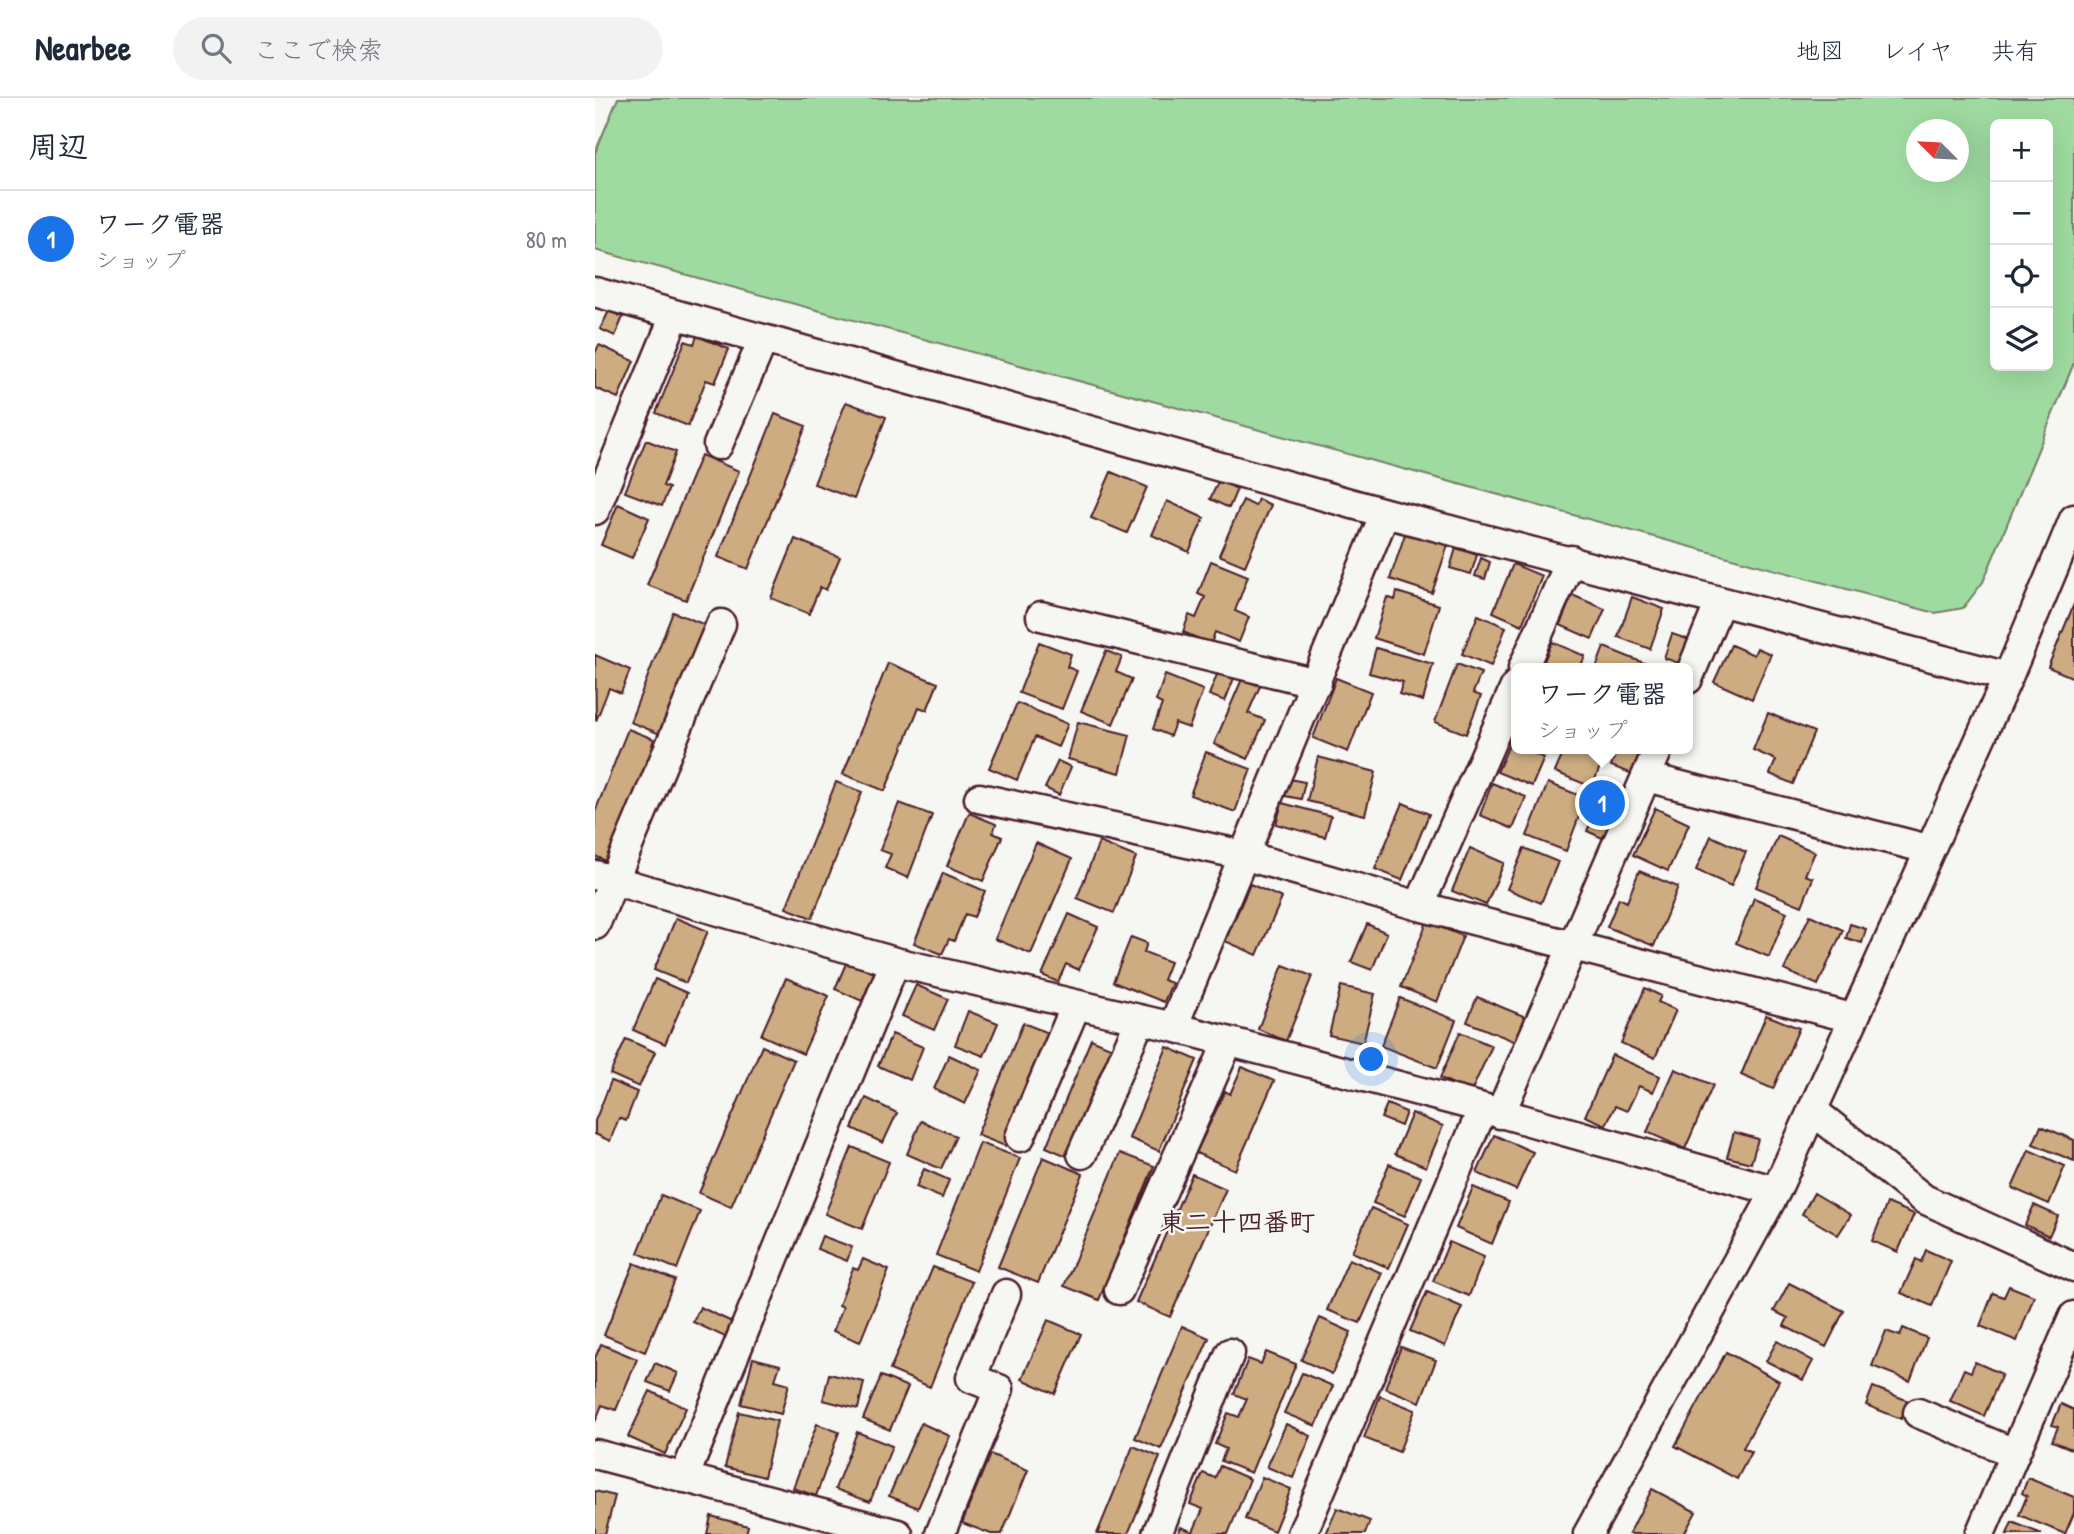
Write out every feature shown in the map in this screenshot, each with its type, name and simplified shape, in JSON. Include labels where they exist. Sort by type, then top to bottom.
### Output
[{"type":"street","points":[[595,292],[1385,513],[2008,677]]},
{"type":"street","points":[[595,510],[675,315]]},
{"type":"street","points":[[718,445],[763,340]]},
{"type":"street","points":[[1173,1027],[1385,513]]},
{"type":"street","points":[[1588,1534],[1776,1191],[1928,849],[2008,677],[2074,519]]},
{"type":"street","points":[[1525,663],[1571,560]]},
{"type":"street","points":[[1693,667],[1720,602]]},
{"type":"street","points":[[1041,616],[1317,683]]},
{"type":"street","points":[[595,925],[604,878],[721,624]]},
{"type":"street","points":[[1419,906],[1511,696]]},
{"type":"street","points":[[1302,1534],[1491,1111],[1573,947],[1656,754]]},
{"type":"street","points":[[1646,777],[1928,849]]},
{"type":"street","points":[[979,798],[1243,855],[1419,906],[1852,1018]]},
{"type":"street","points":[[604,878],[895,962],[1173,1027],[1491,1111],[1776,1191]]},
{"type":"street","points":[[684,1478],[895,962]]},
{"type":"street","points":[[1020,1137],[1076,1005]]},
{"type":"street","points":[[1082,1154],[1140,1020]]},
{"type":"street","points":[[1119,1290],[1228,1042]]},
{"type":"street","points":[[1812,1110],[1924,1199],[2074,1267]]},
{"type":"street","points":[[940,1534],[999,1389],[971,1378],[1006,1294]]},
{"type":"street","points":[[1980,1534],[2074,1316]]},
{"type":"street","points":[[1157,1534],[1230,1353]]},
{"type":"street","points":[[1918,1413],[2014,1454]]},
{"type":"street","points":[[595,1454],[898,1534]]},
{"type":"green space","points":[[618,98],[2074,98],[2074,363],[1983,582],[1963,608],[1935,613],[595,250],[595,153]]},
{"type":"building","points":[[609,311],[623,317],[615,336],[600,329]]},
{"type":"building","points":[[697,336],[729,349],[715,383],[706,380],[688,426],[656,413],[685,341],[694,344]]},
{"type":"building","points":[[599,345],[634,361],[618,398],[595,388],[595,353]]},
{"type":"building","points":[[846,402],[886,417],[854,499],[814,484]]},
{"type":"building","points":[[775,414],[806,426],[748,569],[718,557]]},
{"type":"building","points":[[646,440],[676,452],[663,486],[669,488],[662,506],[625,492]]},
{"type":"building","points":[[701,455],[739,471],[686,600],[647,585]]},
{"type":"building","points":[[1111,472],[1147,487],[1127,533],[1091,518]]},
{"type":"building","points":[[1219,480],[1237,489],[1229,508],[1210,499]]},
{"type":"building","points":[[1258,499],[1271,505],[1245,566],[1219,555],[1243,500],[1255,506]]},
{"type":"building","points":[[1167,501],[1204,518],[1189,552],[1152,535]]},
{"type":"building","points":[[618,504],[649,518],[632,558],[601,545]]},
{"type":"building","points":[[1406,531],[1448,545],[1432,593],[1390,579]]},
{"type":"building","points":[[795,539],[840,557],[826,590],[820,587],[809,614],[771,598]]},
{"type":"building","points":[[1456,548],[1477,555],[1471,574],[1450,568]]},
{"type":"building","points":[[1481,558],[1490,562],[1485,579],[1475,576]]},
{"type":"building","points":[[1211,561],[1248,576],[1235,611],[1249,617],[1239,642],[1215,632],[1211,644],[1183,632],[1189,615],[1196,618],[1205,597],[1198,594]]},
{"type":"building","points":[[1513,564],[1542,576],[1522,625],[1493,612]]},
{"type":"building","points":[[1397,592],[1439,605],[1424,654],[1374,638],[1387,597],[1395,600]]},
{"type":"building","points":[[1572,595],[1605,609],[1592,639],[1560,625]]},
{"type":"building","points":[[1632,597],[1664,609],[1650,649],[1618,637]]},
{"type":"building","points":[[2074,604],[2074,678],[2048,667]]},
{"type":"building","points":[[673,612],[708,626],[665,736],[630,722]]},
{"type":"building","points":[[1478,615],[1506,627],[1491,666],[1462,654]]},
{"type":"building","points":[[1672,634],[1693,641],[1685,663],[1664,658]]},
{"type":"building","points":[[1039,642],[1071,654],[1067,667],[1077,671],[1062,709],[1019,693]]},
{"type":"building","points":[[1552,642],[1585,656],[1582,663],[1543,663]]},
{"type":"building","points":[[1731,645],[1754,655],[1757,648],[1771,654],[1752,699],[1714,682]]},
{"type":"building","points":[[1604,647],[1644,663],[1598,663]]},
{"type":"building","points":[[1376,648],[1433,664],[1423,701],[1399,694],[1403,682],[1369,673]]},
{"type":"building","points":[[1106,651],[1122,657],[1116,672],[1132,679],[1113,724],[1081,711]]},
{"type":"building","points":[[595,655],[630,670],[621,693],[609,688],[596,721]]},
{"type":"building","points":[[888,663],[938,683],[927,710],[919,707],[885,791],[843,774]]},
{"type":"building","points":[[1457,664],[1481,673],[1473,693],[1481,696],[1466,734],[1435,722]]},
{"type":"building","points":[[1218,672],[1234,678],[1225,701],[1209,695]]},
{"type":"building","points":[[1165,675],[1203,690],[1189,728],[1175,723],[1170,736],[1153,729],[1162,704],[1156,701]]},
{"type":"building","points":[[1336,678],[1371,692],[1348,752],[1313,738]]},
{"type":"building","points":[[1242,679],[1260,686],[1248,713],[1265,720],[1248,759],[1214,744]]},
{"type":"building","points":[[1017,703],[1068,724],[1058,747],[1035,737],[1017,780],[989,768]]},
{"type":"building","points":[[1768,713],[1814,732],[1793,784],[1770,774],[1776,760],[1753,750]]},
{"type":"building","points":[[1078,722],[1130,735],[1120,773],[1068,759]]},
{"type":"building","points":[[628,729],[654,739],[652,745],[660,748],[617,856],[609,853],[606,861],[595,856],[595,812]]},
{"type":"building","points":[[1510,743],[1511,754],[1535,754],[1544,758],[1532,786],[1497,772]]},
{"type":"building","points":[[1206,752],[1251,769],[1235,812],[1190,795]]},
{"type":"building","points":[[1563,754],[1605,754],[1592,787],[1555,772]]},
{"type":"building","points":[[1615,754],[1640,754],[1633,774],[1611,766]]},
{"type":"building","points":[[1318,757],[1376,772],[1365,815],[1307,801]]},
{"type":"building","points":[[1058,761],[1071,767],[1059,795],[1045,788]]},
{"type":"building","points":[[1289,779],[1305,782],[1301,799],[1285,796]]},
{"type":"building","points":[[836,782],[862,792],[812,918],[786,908]]},
{"type":"building","points":[[1492,783],[1526,797],[1513,829],[1480,815]]},
{"type":"building","points":[[1548,783],[1586,798],[1566,851],[1527,836]]},
{"type":"building","points":[[899,803],[932,815],[908,878],[885,868],[891,854],[880,850]]},
{"type":"building","points":[[1282,803],[1331,816],[1325,837],[1276,824]]},
{"type":"building","points":[[1403,803],[1429,814],[1402,880],[1375,869]]},
{"type":"building","points":[[1655,808],[1689,824],[1668,871],[1633,855]]},
{"type":"building","points":[[1595,812],[1618,823],[1609,841],[1587,831]]},
{"type":"building","points":[[969,813],[996,824],[993,833],[1002,837],[983,881],[947,866]]},
{"type":"building","points":[[1711,836],[1746,852],[1731,886],[1696,870]]},
{"type":"building","points":[[1778,836],[1815,852],[1805,875],[1813,878],[1802,906],[1756,887]]},
{"type":"building","points":[[1099,842],[1136,857],[1114,913],[1077,898]]},
{"type":"building","points":[[1036,843],[1072,859],[1031,954],[995,939]]},
{"type":"building","points":[[1470,848],[1504,863],[1486,905],[1452,891]]},
{"type":"building","points":[[1524,848],[1558,862],[1541,903],[1507,889]]},
{"type":"building","points":[[1639,871],[1678,887],[1654,946],[1607,927],[1619,898],[1627,902]]},
{"type":"building","points":[[943,873],[985,891],[974,917],[965,914],[954,941],[949,939],[942,954],[914,943]]},
{"type":"building","points":[[1250,884],[1282,898],[1257,955],[1225,941]]},
{"type":"building","points":[[1754,898],[1787,912],[1769,957],[1736,943]]},
{"type":"building","points":[[1069,914],[1098,927],[1079,970],[1066,964],[1058,982],[1042,975]]},
{"type":"building","points":[[1810,915],[1843,930],[1818,985],[1784,970]]},
{"type":"building","points":[[676,918],[708,931],[686,983],[654,970]]},
{"type":"building","points":[[1427,922],[1463,936],[1437,1002],[1401,987]]},
{"type":"building","points":[[1367,924],[1387,933],[1372,970],[1351,962]]},
{"type":"building","points":[[1850,924],[1866,929],[1862,943],[1846,938]]},
{"type":"building","points":[[1131,937],[1147,943],[1144,952],[1170,962],[1163,980],[1172,983],[1164,1002],[1113,982]]},
{"type":"building","points":[[847,961],[874,973],[862,1001],[835,989]]},
{"type":"building","points":[[1283,965],[1312,976],[1286,1041],[1258,1029]]},
{"type":"building","points":[[786,978],[829,996],[803,1054],[761,1035]]},
{"type":"building","points":[[655,979],[687,993],[665,1044],[633,1030]]},
{"type":"building","points":[[916,985],[948,999],[934,1030],[902,1016]]},
{"type":"building","points":[[1341,986],[1375,994],[1363,1043],[1329,1035]]},
{"type":"building","points":[[1645,988],[1661,996],[1658,1002],[1676,1010],[1655,1058],[1621,1043]]},
{"type":"building","points":[[1477,997],[1526,1017],[1516,1042],[1467,1022]]},
{"type":"building","points":[[1400,998],[1456,1020],[1437,1068],[1381,1046]]},
{"type":"building","points":[[968,1011],[998,1023],[984,1056],[955,1045]]},
{"type":"building","points":[[1766,1015],[1799,1028],[1773,1089],[1741,1075]]},
{"type":"building","points":[[1023,1023],[1051,1034],[1005,1146],[977,1135]]},
{"type":"building","points":[[1460,1032],[1492,1046],[1471,1092],[1440,1078]]},
{"type":"building","points":[[892,1034],[923,1047],[910,1080],[878,1066]]},
{"type":"building","points":[[626,1039],[655,1052],[639,1087],[610,1074]]},
{"type":"building","points":[[1091,1039],[1115,1049],[1069,1157],[1046,1147]]},
{"type":"building","points":[[762,1046],[794,1060],[731,1207],[699,1193]]},
{"type":"building","points":[[1167,1047],[1197,1060],[1159,1151],[1129,1138]]},
{"type":"building","points":[[949,1055],[981,1070],[965,1104],[934,1089]]},
{"type":"building","points":[[1612,1055],[1660,1076],[1653,1092],[1639,1086],[1627,1111],[1615,1106],[1606,1125],[1585,1116]]},
{"type":"building","points":[[1242,1067],[1274,1081],[1235,1170],[1196,1153],[1225,1091],[1230,1094]]},
{"type":"building","points":[[1675,1069],[1713,1085],[1685,1149],[1647,1132]]},
{"type":"building","points":[[611,1081],[637,1092],[626,1121],[619,1118],[610,1141],[595,1134],[595,1121]]},
{"type":"building","points":[[866,1098],[897,1113],[883,1143],[852,1128]]},
{"type":"building","points":[[1387,1104],[1406,1112],[1401,1126],[1381,1118]]},
{"type":"building","points":[[1412,1113],[1443,1126],[1426,1167],[1395,1154]]},
{"type":"building","points":[[921,1121],[956,1136],[941,1169],[907,1154]]},
{"type":"building","points":[[2041,1126],[2074,1140],[2074,1161],[2033,1144]]},
{"type":"building","points":[[1734,1132],[1758,1139],[1751,1163],[1727,1157]]},
{"type":"building","points":[[1494,1135],[1533,1152],[1516,1190],[1477,1173]]},
{"type":"building","points":[[980,1143],[1020,1158],[976,1271],[936,1255]]},
{"type":"building","points":[[852,1147],[889,1162],[862,1229],[825,1214]]},
{"type":"building","points":[[2029,1150],[2065,1166],[2049,1204],[2012,1188]]},
{"type":"building","points":[[1120,1153],[1154,1166],[1099,1300],[1064,1286]]},
{"type":"building","points":[[1043,1157],[1083,1174],[1038,1283],[998,1267]]},
{"type":"building","points":[[1389,1164],[1421,1177],[1405,1216],[1373,1203]]},
{"type":"building","points":[[924,1169],[949,1180],[942,1198],[916,1187]]},
{"type":"building","points":[[1192,1174],[1226,1189],[1170,1317],[1136,1302]]},
{"type":"building","points":[[1473,1187],[1509,1202],[1492,1244],[1456,1228]]},
{"type":"building","points":[[1814,1193],[1851,1215],[1838,1235],[1802,1214]]},
{"type":"building","points":[[661,1195],[700,1211],[677,1269],[638,1253]]},
{"type":"building","points":[[1887,1203],[1914,1214],[1898,1252],[1872,1241]]},
{"type":"building","points":[[2034,1205],[2058,1216],[2049,1236],[2025,1225]]},
{"type":"building","points":[[1371,1208],[1408,1224],[1389,1268],[1352,1252]]},
{"type":"building","points":[[822,1236],[852,1247],[847,1261],[817,1249]]},
{"type":"building","points":[[1449,1242],[1484,1257],[1469,1296],[1433,1281]]},
{"type":"building","points":[[1926,1250],[1951,1261],[1932,1306],[1901,1293],[1916,1259],[1921,1262]]},
{"type":"building","points":[[863,1259],[889,1270],[860,1342],[833,1331],[843,1307],[839,1305],[853,1268],[858,1270]]},
{"type":"building","points":[[1349,1259],[1382,1273],[1360,1323],[1327,1310]]},
{"type":"building","points":[[634,1263],[675,1280],[645,1352],[604,1335]]},
{"type":"building","points":[[933,1267],[972,1282],[930,1387],[890,1370]]},
{"type":"building","points":[[1789,1283],[1844,1311],[1826,1347],[1784,1326],[1788,1318],[1774,1311]]},
{"type":"building","points":[[2009,1286],[2034,1296],[2017,1341],[1980,1326],[1993,1293],[2004,1297]]},
{"type":"building","points":[[1427,1292],[1462,1307],[1445,1346],[1410,1331]]},
{"type":"building","points":[[700,1307],[732,1322],[725,1337],[693,1322]]},
{"type":"building","points":[[1320,1318],[1351,1332],[1332,1374],[1301,1360]]},
{"type":"building","points":[[1048,1320],[1081,1334],[1055,1394],[1022,1379]]},
{"type":"building","points":[[1182,1326],[1209,1338],[1161,1449],[1135,1438]]},
{"type":"building","points":[[1903,1328],[1927,1338],[1910,1381],[1872,1366],[1886,1331],[1900,1336]]},
{"type":"building","points":[[1777,1341],[1813,1361],[1803,1380],[1766,1361]]},
{"type":"building","points":[[601,1344],[637,1359],[616,1410],[602,1405],[595,1422],[595,1358]]},
{"type":"building","points":[[1401,1347],[1436,1360],[1420,1402],[1385,1388]]},
{"type":"building","points":[[1266,1352],[1296,1364],[1251,1473],[1221,1461],[1226,1449],[1215,1444],[1228,1413],[1239,1417],[1247,1399],[1234,1394],[1248,1359],[1261,1364]]},
{"type":"building","points":[[1726,1352],[1779,1381],[1743,1448],[1751,1452],[1737,1479],[1675,1446]]},
{"type":"building","points":[[753,1358],[780,1365],[775,1380],[789,1384],[781,1414],[741,1404]]},
{"type":"building","points":[[1975,1362],[2002,1374],[1984,1416],[1950,1401],[1964,1369],[1971,1372]]},
{"type":"building","points":[[655,1363],[678,1373],[670,1391],[647,1382]]},
{"type":"building","points":[[1302,1373],[1333,1386],[1316,1426],[1284,1413]]},
{"type":"building","points":[[829,1374],[864,1382],[858,1409],[823,1400]]},
{"type":"building","points":[[881,1376],[908,1387],[890,1430],[863,1419]]},
{"type":"building","points":[[1873,1387],[1909,1401],[1901,1419],[1866,1405]]},
{"type":"building","points":[[650,1391],[686,1408],[665,1454],[628,1437]]},
{"type":"building","points":[[1380,1396],[1415,1410],[1399,1452],[1364,1438]]},
{"type":"building","points":[[2061,1404],[2074,1410],[2074,1450],[2052,1441],[2058,1427],[2052,1425]]},
{"type":"building","points":[[739,1412],[777,1421],[764,1477],[725,1467]]},
{"type":"building","points":[[921,1423],[950,1436],[918,1508],[889,1496]]},
{"type":"building","points":[[817,1424],[839,1432],[816,1496],[793,1488]]},
{"type":"building","points":[[1286,1424],[1311,1436],[1293,1478],[1267,1467]]},
{"type":"building","points":[[857,1432],[892,1446],[870,1502],[835,1489]]},
{"type":"building","points":[[1133,1446],[1160,1457],[1128,1534],[1097,1534]]},
{"type":"building","points":[[990,1454],[1028,1470],[1002,1534],[991,1534],[962,1523]]},
{"type":"building","points":[[1220,1466],[1250,1479],[1228,1534],[1178,1534],[1181,1527],[1193,1532],[1203,1509],[1190,1504],[1203,1473],[1215,1478]]},
{"type":"building","points":[[1262,1477],[1291,1489],[1274,1531],[1245,1519]]},
{"type":"building","points":[[2028,1478],[2074,1497],[2074,1513],[2065,1534],[2019,1515],[2027,1496],[2022,1493]]},
{"type":"building","points":[[1652,1489],[1696,1512],[1684,1534],[1629,1534]]},
{"type":"building","points":[[595,1491],[615,1496],[605,1534],[595,1534]]},
{"type":"building","points":[[1337,1508],[1370,1521],[1365,1534],[1326,1534]]},
{"type":"building","points":[[711,1516],[748,1526],[746,1534],[707,1534]]},
{"type":"building","points":[[2012,1522],[2042,1534],[2007,1534]]},
{"type":"place","name":"ワーク電器","points":[[1602,803]]},
{"type":"district","name":"東二十四番町","points":[[1237,1222]]}]
